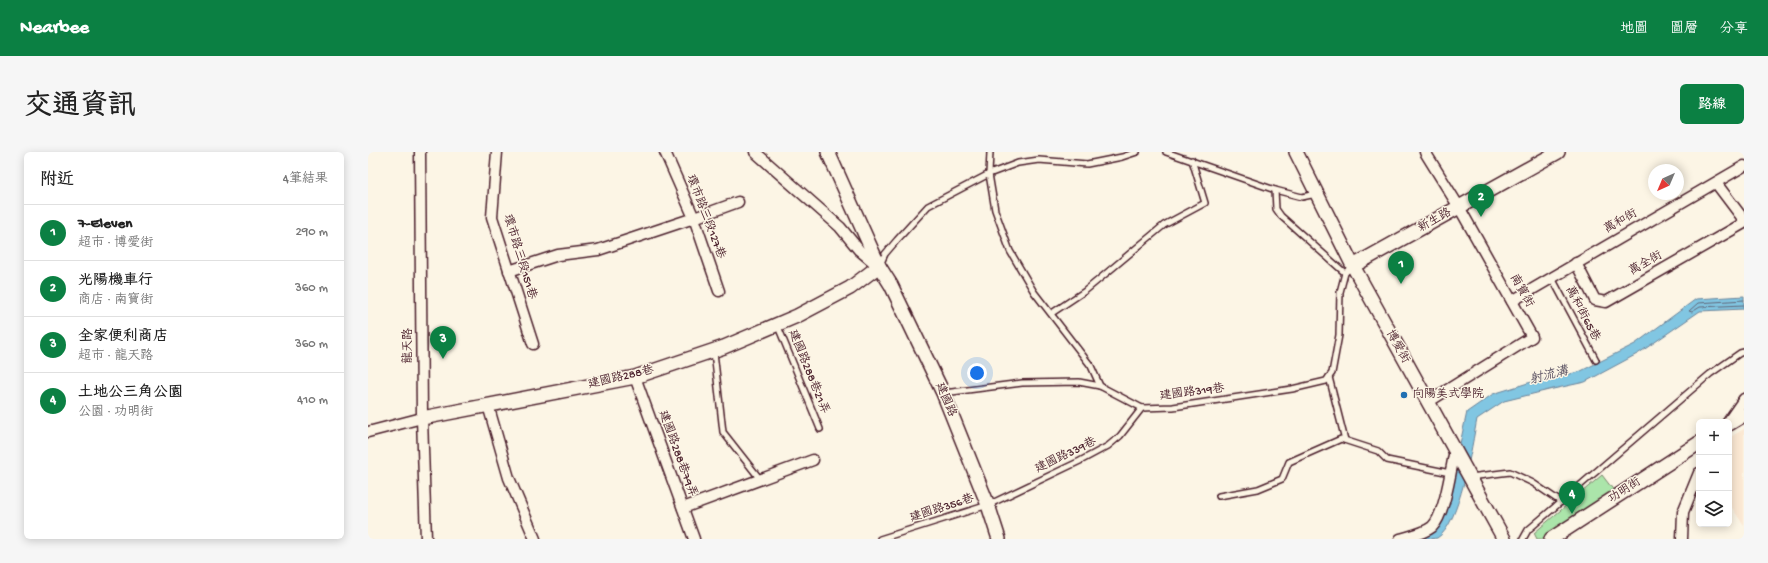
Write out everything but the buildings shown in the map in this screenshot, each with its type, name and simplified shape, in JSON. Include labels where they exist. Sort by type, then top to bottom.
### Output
[{"type":"street","name":"龍天路","points":[[420,152],[422,418],[426,539]]},
{"type":"street","name":"環市路三段151巷","points":[[496,152],[492,217],[533,344]]},
{"type":"street","name":"環市路三段127巷","points":[[665,152],[694,218],[719,291]]},
{"type":"street","name":"建國路","points":[[755,152],[840,227],[859,250],[878,266]]},
{"type":"street","name":"建國路","points":[[828,152],[878,266],[891,285],[943,393],[988,505],[999,539]]},
{"type":"street","name":"博愛街","points":[[1296,152],[1317,193],[1349,269],[1428,402],[1504,539]]},
{"type":"street","name":"南寶街","points":[[1425,152],[1459,208],[1532,337],[1428,402]]},
{"type":"street","name":"新生路","points":[[1349,269],[1558,152]]},
{"type":"street","name":"萬和街","points":[[1512,301],[1744,166]]},
{"type":"street","name":"萬全街","points":[[1576,263],[1595,300],[1606,302],[1744,222],[1716,183]]},
{"type":"street","points":[[509,271],[558,255],[598,250],[738,202]]},
{"type":"street","name":"建國路288巷","points":[[368,432],[422,418],[635,377],[714,350],[797,316],[850,288],[878,266]]},
{"type":"street","name":"建國路288巷79弄","points":[[635,377],[694,539]]},
{"type":"street","points":[[1731,419],[1744,399]]},
{"type":"street","points":[[488,405],[509,478],[535,539]]},
{"type":"street","points":[[1732,421],[1744,415]]},
{"type":"street","name":"功明街","points":[[1551,539],[1696,445]]},
{"type":"street","points":[[683,508],[813,460]]},
{"type":"street","points":[[1400,539],[1417,534],[1432,527],[1442,509],[1450,473],[1462,463]]},
{"type":"street","points":[[1682,539],[1684,512],[1696,480]]},
{"type":"lane","points":[[990,152],[989,174],[995,210],[1010,251],[1034,292],[1052,312],[1092,366],[1100,386]]},
{"type":"lane","points":[[878,266],[889,250],[928,206],[989,174],[1018,163],[1040,160],[1087,164],[1122,157],[1137,152]]},
{"type":"lane","points":[[1166,152],[1274,190],[1302,197],[1317,193]]},
{"type":"lane","points":[[1052,312],[1085,291],[1164,225],[1205,203],[1192,160]]},
{"type":"lane","points":[[1274,190],[1276,209],[1281,216],[1349,269],[1340,292],[1339,335],[1332,373],[1329,377],[1345,440]]},
{"type":"lane","name":"萬和街65巷","points":[[1552,278],[1596,360]]},
{"type":"lane","name":"建國路288巷21弄","points":[[777,324],[820,429]]},
{"type":"lane","points":[[714,350],[723,432],[760,479]]},
{"type":"lane","points":[[1523,539],[1528,530],[1710,374],[1740,353],[1744,352]]},
{"type":"lane","name":"建國路319巷","points":[[943,393],[1022,384],[1079,382],[1100,386],[1142,408],[1173,408],[1292,389],[1326,382],[1329,377]]},
{"type":"lane","name":"建國路339巷","points":[[988,505],[1108,446],[1120,436],[1142,408]]},
{"type":"lane","points":[[1219,496],[1258,489],[1282,479],[1289,462],[1341,439],[1378,451],[1387,460],[1450,473]]},
{"type":"lane","points":[[1462,463],[1510,472],[1533,482],[1560,502]]},
{"type":"lane","name":"建國路356巷","points":[[880,539],[988,505]]},
{"type":"shaded area","points":[[1744,429],[1744,526],[1732,508],[1732,436]]},
{"type":"green space","points":[[1602,475],[1618,496],[1551,539],[1537,539],[1534,533]]},
{"type":"water","points":[[1744,296],[1744,309],[1700,311],[1639,353],[1585,382],[1504,401],[1477,419],[1464,483],[1452,518],[1445,530],[1437,538],[1413,539],[1446,507],[1467,412],[1493,394],[1528,383],[1579,372],[1635,344],[1696,299]]},
{"type":"place","name":"光陽機車行","points":[[1481,217]]},
{"type":"place","name":"7-Eleven","points":[[1401,284]]},
{"type":"place","name":"全家便利商店","points":[[443,359]]},
{"type":"place","name":"向陽美式學院","points":[[1404,395]]},
{"type":"place","name":"土地公三角公園","points":[[1572,514]]},
{"type":"water label","name":"射流溝","points":[[1549,376]]}]
